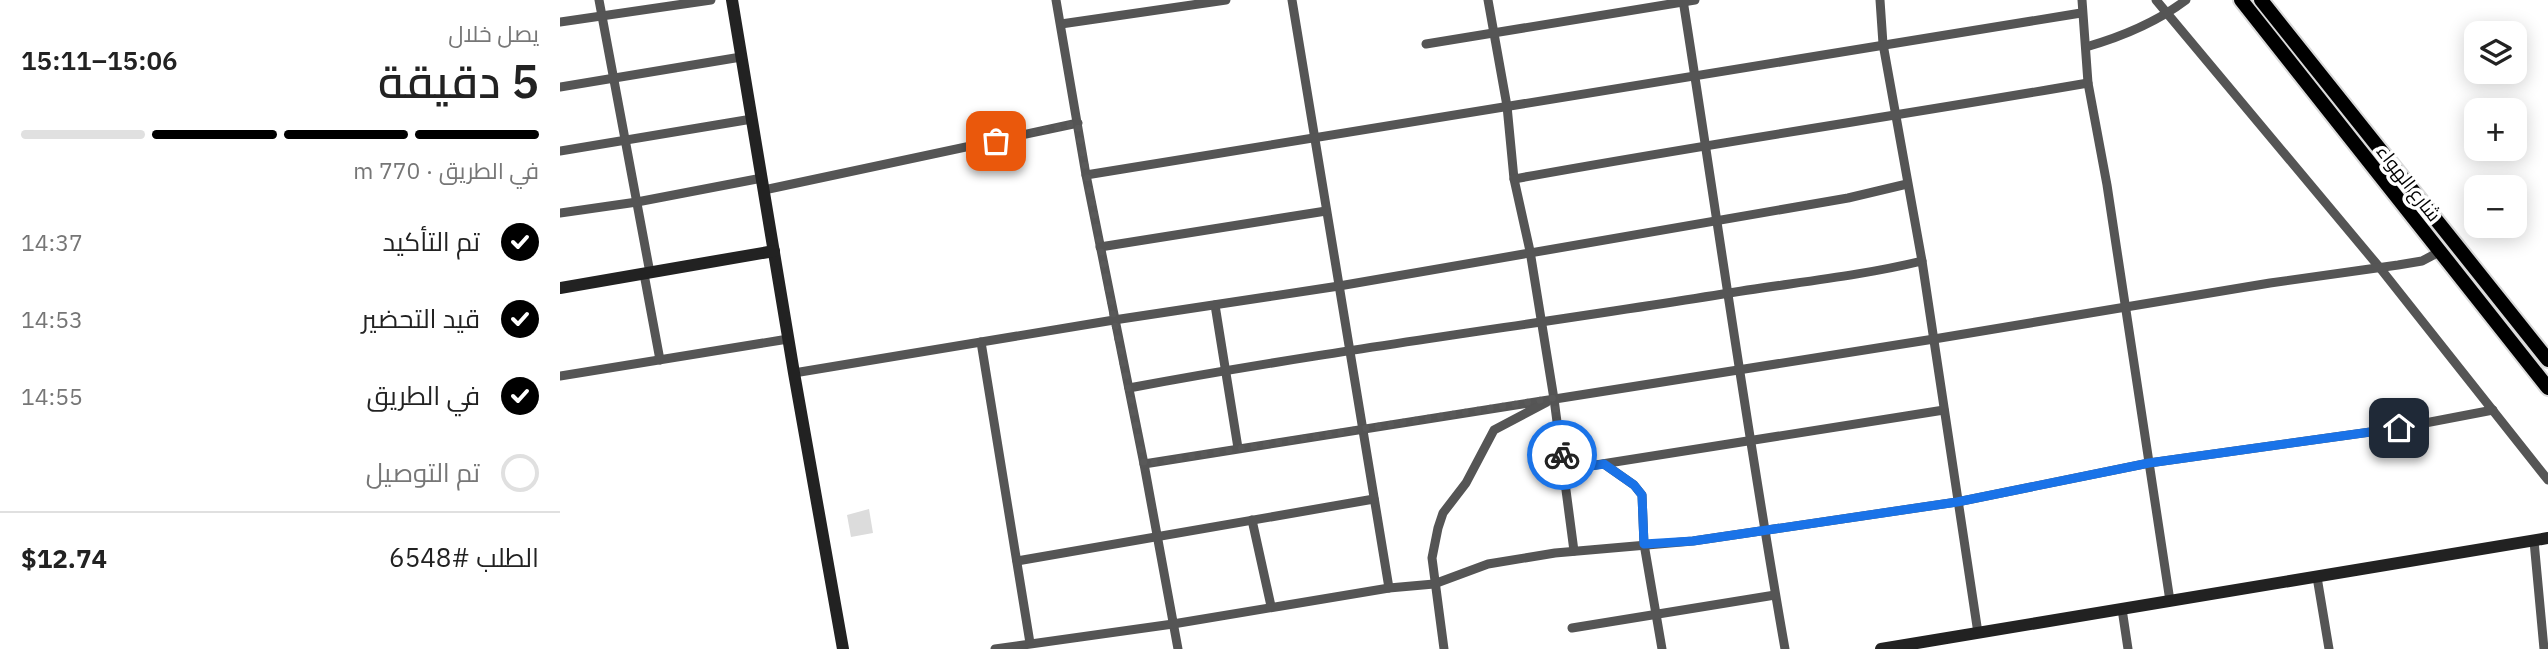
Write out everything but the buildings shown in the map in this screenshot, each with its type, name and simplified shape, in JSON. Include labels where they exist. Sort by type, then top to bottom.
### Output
[{"type":"main road","name":"شارع الهواء","points":[[2241,0],[2548,388]]},
{"type":"main road","name":"شارع الهواء","points":[[2262,0],[2548,360]]},
{"type":"street","points":[[599,0],[637,202],[660,360]]},
{"type":"street","points":[[560,22],[711,0]]},
{"type":"street","points":[[732,0],[843,649]]},
{"type":"street","points":[[1056,0],[1086,175],[1178,649]]},
{"type":"street","points":[[1061,24],[1226,0]]},
{"type":"street","points":[[1292,0],[1389,587]]},
{"type":"street","points":[[1488,0],[1507,106],[1514,179],[1530,251],[1554,398],[1574,551]]},
{"type":"street","points":[[1426,44],[1695,0]]},
{"type":"street","points":[[1880,0],[1883,44],[1922,261],[1978,633]]},
{"type":"street","points":[[2082,0],[2088,83],[2107,185],[2170,601]]},
{"type":"street","points":[[2156,0],[2380,268],[2548,480]]},
{"type":"street","points":[[2086,47],[2109,40],[2168,13],[2186,0]]},
{"type":"street","points":[[1683,1],[1718,220],[1726,293],[1785,649]]},
{"type":"street","points":[[1086,175],[2081,13]]},
{"type":"street","points":[[560,87],[741,57]]},
{"type":"street","points":[[1514,179],[1706,144],[1895,116],[2088,83]]},
{"type":"street","points":[[560,151],[752,119]]},
{"type":"street","points":[[560,213],[763,184],[1077,123]]},
{"type":"street","points":[[794,373],[1339,286],[1530,251],[1569,247],[1848,198],[1907,184]]},
{"type":"street","points":[[1100,247],[1326,211]]},
{"type":"street","points":[[560,288],[774,251]]},
{"type":"street","points":[[1144,464],[2380,268],[2422,261],[2439,252]]},
{"type":"street","points":[[1129,388],[1225,370],[1592,316],[1726,293],[1825,281],[1922,261]]},
{"type":"street","points":[[1215,305],[1238,448]]},
{"type":"street","points":[[560,376],[788,339]]},
{"type":"street","points":[[981,342],[1030,643]]},
{"type":"street","points":[[1444,649],[1432,558],[1443,513],[1466,483],[1494,430],[1554,398]]},
{"type":"street","points":[[1564,470],[1944,410]]},
{"type":"street","points":[[995,649],[1173,624],[1389,587],[1434,584],[1488,564],[1574,551],[1693,541],[1957,502],[2149,463],[2399,428],[2493,410]]},
{"type":"street","points":[[1604,464],[1634,485],[1642,495],[1644,544],[1661,649]]},
{"type":"street","points":[[1017,561],[1374,499]]},
{"type":"street","points":[[1252,520],[1271,606]]},
{"type":"street","points":[[1881,649],[1928,645],[1978,633],[2548,538]]},
{"type":"street","points":[[2534,541],[2544,649]]},
{"type":"street","points":[[2317,577],[2329,649]]},
{"type":"street","points":[[1572,628],[1775,595]]},
{"type":"street","points":[[2122,610],[2128,649]]},
{"type":"shaded area","points":[[869,509],[873,533],[851,537],[847,515]]},
{"type":"way so far","points":[[996,141],[1077,123],[1144,464],[1554,398],[1562,455]]},
{"type":"route","points":[[1562,455],[1564,470],[1604,464],[1634,485],[1642,495],[1644,544],[1693,541],[1957,502],[2149,463],[2399,428]]}]
